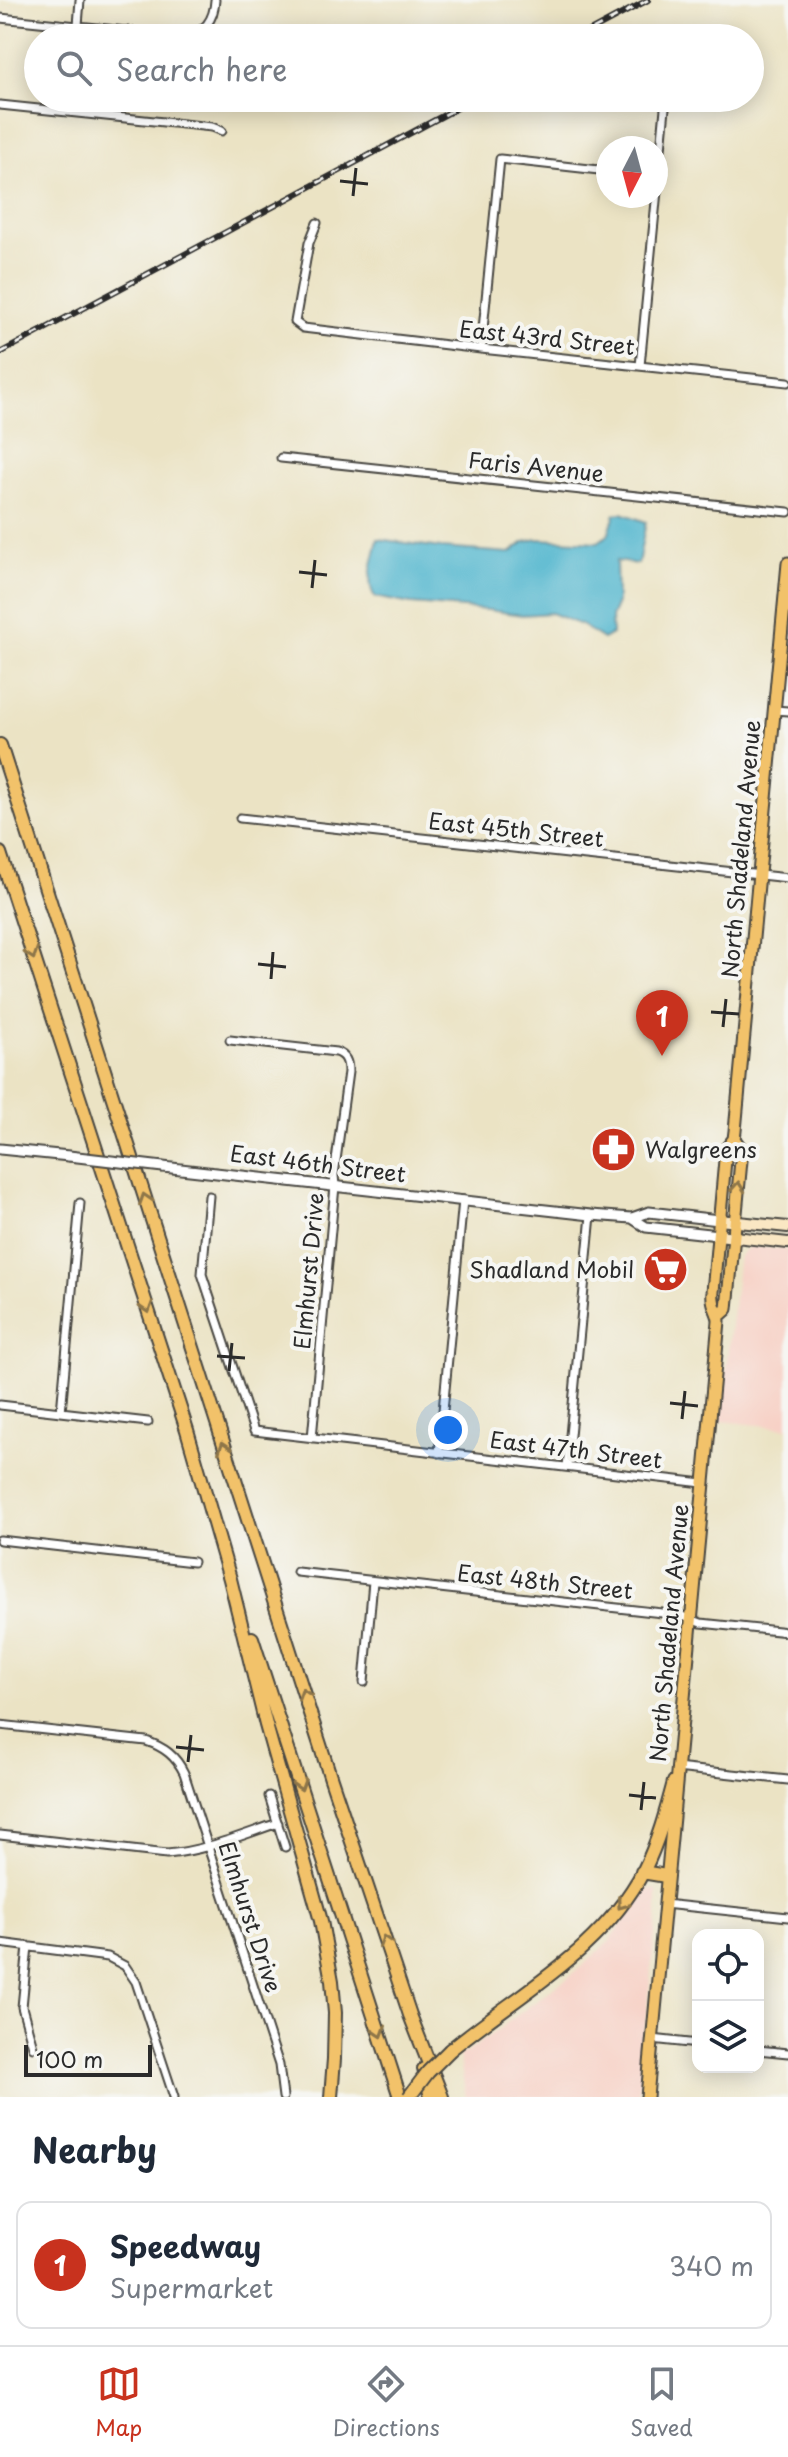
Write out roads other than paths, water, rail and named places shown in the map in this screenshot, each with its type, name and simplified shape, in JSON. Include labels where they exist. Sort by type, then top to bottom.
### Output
[{"type":"highway","points":[[0,745],[239,1493],[410,2015],[442,2097]]},
{"type":"highway","points":[[0,853],[187,1430],[321,1921],[328,1951],[335,2028],[331,2097]]},
{"type":"highway","points":[[230,1579],[265,1676],[400,2097]]},
{"type":"highway","points":[[409,2097],[450,2050],[581,1950],[622,1905],[642,1872],[658,1836],[674,1782]]},
{"type":"highway","points":[[642,1872],[666,1876]]},
{"type":"highway","points":[[410,2015],[431,2097]]},
{"type":"main road","name":"North Shadeland Avenue","points":[[719,1316],[712,1299],[719,1220],[726,1147],[734,1139],[788,563]]},
{"type":"main road","name":"North Shadeland Avenue","points":[[647,2097],[719,1316],[727,1308],[742,1150],[734,1139]]},
{"type":"main road","name":"East 46th Street","points":[[719,1220],[788,1227]]},
{"type":"main road","name":"East 46th Street","points":[[718,1235],[788,1243]]},
{"type":"street","points":[[78,24],[80,0]]},
{"type":"street","points":[[208,24],[215,0]]},
{"type":"street","points":[[0,18],[52,24]]},
{"type":"street","points":[[0,105],[24,107]]},
{"type":"street","points":[[72,112],[212,127],[222,131]]},
{"type":"street","points":[[662,136],[664,112]]},
{"type":"street","points":[[481,349],[500,159],[596,170]]},
{"type":"street","points":[[640,366],[654,208]]},
{"type":"street","name":"East 43rd Street","points":[[317,223],[309,243],[295,322],[303,328],[788,382]]},
{"type":"street","name":"Faris Avenue","points":[[281,458],[788,512]]},
{"type":"street","points":[[774,710],[788,711]]},
{"type":"street","name":"East 45th Street","points":[[240,818],[788,878]]},
{"type":"street","name":"Elmhurst Drive","points":[[230,1040],[336,1052],[346,1059],[348,1072],[334,1175],[312,1438]]},
{"type":"street","name":"East 46th Street","points":[[0,1149],[591,1215],[632,1218],[649,1212],[719,1220]]},
{"type":"street","name":"East 47th Street","points":[[209,1196],[202,1274],[254,1431],[703,1483]]},
{"type":"street","points":[[439,1453],[463,1200]]},
{"type":"street","points":[[61,1412],[80,1203]]},
{"type":"street","points":[[567,1467],[591,1215]]},
{"type":"street","name":"East 46th Street","points":[[632,1218],[646,1227],[718,1235]]},
{"type":"street","points":[[0,1405],[148,1422]]},
{"type":"street","points":[[0,1540],[193,1562]]},
{"type":"street","name":"East 48th Street","points":[[297,1572],[666,1613],[701,1623],[788,1632]]},
{"type":"street","points":[[364,1682],[373,1581]]},
{"type":"street","name":"Elmhurst Drive","points":[[0,1725],[146,1741],[170,1753],[184,1773],[208,1846],[279,2065],[283,2097]]},
{"type":"street","points":[[676,1768],[788,1780]]},
{"type":"street","points":[[269,1796],[285,1847]]},
{"type":"street","points":[[0,1835],[167,1854],[208,1846],[278,1823]]},
{"type":"street","points":[[664,1904],[788,1917]]},
{"type":"street","points":[[0,1943],[103,1955],[123,1965],[136,1982],[174,2097]]},
{"type":"street","points":[[28,1946],[22,2007],[33,2047]]},
{"type":"street","points":[[652,2039],[692,2043]]},
{"type":"street","points":[[764,2051],[788,2053]]},
{"type":"water","points":[[622,513],[646,522],[638,564],[616,561],[617,603],[611,617],[612,634],[603,639],[581,625],[551,613],[522,615],[411,604],[375,597],[372,591],[370,576],[378,539],[510,553],[525,542],[537,539],[598,542],[608,535],[615,514]]},
{"type":"railway","points":[[603,24],[648,0]]},
{"type":"railway","points":[[0,353],[450,112]]},
{"type":"place","name":"Speedway","points":[[662,1056]]},
{"type":"place","name":"Walgreens","points":[[614,1150]]},
{"type":"place","name":"Shadland Mobil","points":[[665,1270]]}]
